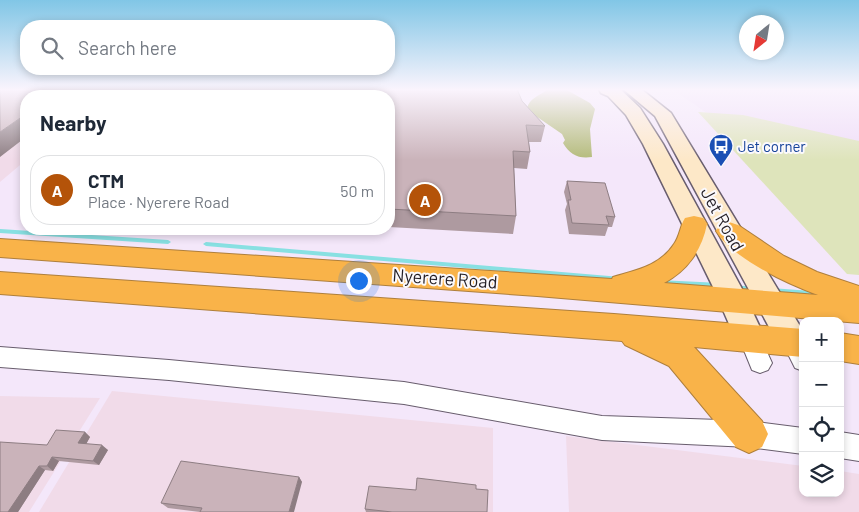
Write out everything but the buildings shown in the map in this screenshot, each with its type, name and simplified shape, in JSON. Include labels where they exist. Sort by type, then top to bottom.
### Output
[{"type":"highway","points":[[589,288],[630,284],[653,277],[682,254],[693,235],[694,224]]},
{"type":"highway","points":[[730,231],[770,262],[803,279],[859,298]]},
{"type":"highway","name":"Nyerere Road","points":[[0,248],[589,288],[732,299],[859,312]]},
{"type":"highway","name":"Nyerere Road","points":[[0,283],[614,327],[755,350],[799,349]]},
{"type":"highway","points":[[614,327],[681,356],[749,434]]},
{"type":"highway","points":[[844,348],[859,350]]},
{"type":"main road","name":"Jet Road","points":[[635,113],[653,144],[694,224],[732,299],[755,350]]},
{"type":"main road","name":"Jet Road","points":[[662,113],[771,303],[799,347]]},
{"type":"street","points":[[0,358],[169,370],[404,393],[602,428],[749,434],[799,440]]},
{"type":"shaded area","points":[[0,113],[20,113],[20,165],[0,182]]},
{"type":"shaded area","points":[[707,113],[859,113],[859,263],[834,260],[740,136]]},
{"type":"shaded area","points":[[112,391],[493,428],[493,512],[39,512]]},
{"type":"shaded area","points":[[0,396],[100,398],[29,512],[0,512]]},
{"type":"shaded area","points":[[566,436],[799,465],[799,497],[844,497],[844,472],[859,474],[859,512],[569,512]]},
{"type":"green space","points":[[531,113],[594,113],[590,129],[592,157],[579,157],[569,151],[563,143],[565,140],[562,134]]},
{"type":"green space","points":[[699,113],[743,115],[859,141],[859,275],[847,274]]},
{"type":"waterway","points":[[0,231],[20,232]]},
{"type":"waterway","points":[[61,235],[168,242]]},
{"type":"waterway","points":[[206,244],[621,279]]},
{"type":"waterway","points":[[658,282],[721,286]]},
{"type":"waterway","points":[[733,288],[756,290]]},
{"type":"waterway","points":[[771,291],[825,295]]},
{"type":"place","name":"Jet corner","points":[[721,167]]},
{"type":"place","name":"CTM","points":[[425,200]]}]
